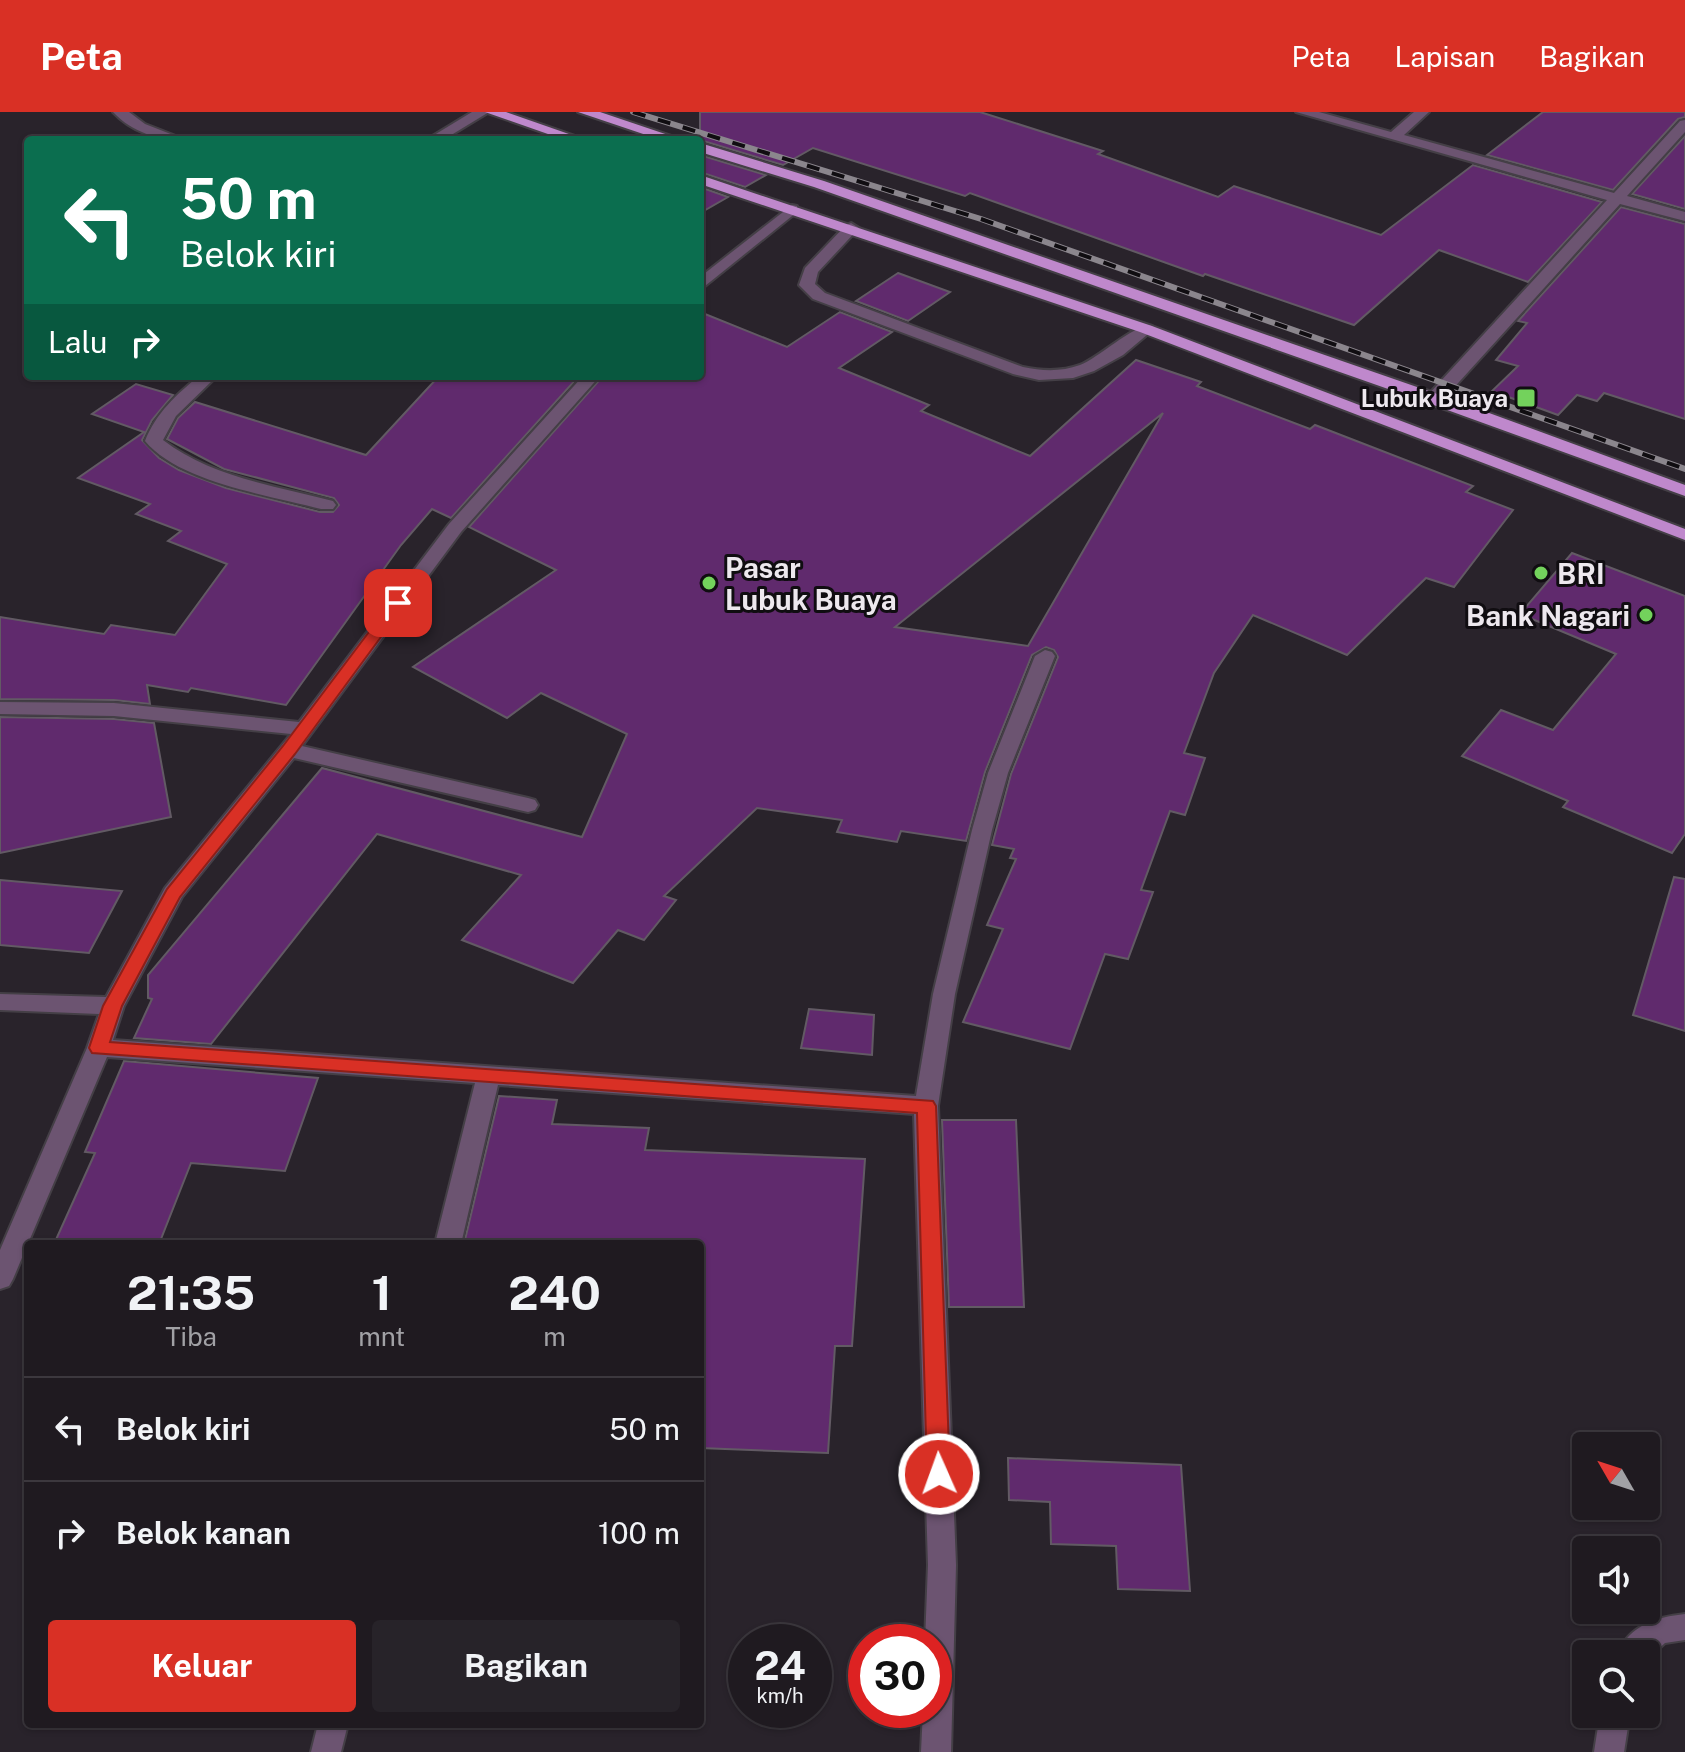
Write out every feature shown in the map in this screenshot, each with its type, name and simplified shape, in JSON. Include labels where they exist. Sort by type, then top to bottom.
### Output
[{"type":"highway","points":[[492,112],[567,136]]},
{"type":"highway","points":[[585,112],[663,136]]},
{"type":"highway","points":[[704,148],[819,184],[1434,399],[1685,491]]},
{"type":"highway","points":[[704,180],[1146,329],[1685,535]]},
{"type":"street","points":[[120,112],[140,127],[167,136]]},
{"type":"street","points":[[440,136],[482,112]]},
{"type":"street","points":[[1303,112],[1685,217]]},
{"type":"street","points":[[1395,136],[1422,112]]},
{"type":"street","points":[[1434,399],[1685,124]]},
{"type":"street","points":[[704,282],[792,209]]},
{"type":"street","points":[[851,228],[810,271],[807,285],[819,296],[1019,371],[1050,375],[1081,371],[1108,361],[1146,329]]},
{"type":"street","points":[[204,380],[173,407],[159,425],[154,441],[165,452],[187,465],[327,505]]},
{"type":"street","points":[[0,1279],[99,1048],[113,1006],[173,893],[289,750],[455,528],[588,380]]},
{"type":"street","points":[[936,1752],[942,1565],[926,1106],[944,994],[982,830],[998,773],[1045,656]]},
{"type":"street","points":[[0,708],[88,707],[155,711],[303,729]]},
{"type":"street","points":[[289,750],[528,805]]},
{"type":"street","points":[[0,1002],[113,1006]]},
{"type":"street","points":[[99,1048],[926,1106]]},
{"type":"street","points":[[449,1240],[488,1076]]},
{"type":"street","points":[[1647,1640],[1658,1630],[1685,1627]]},
{"type":"street","points":[[326,1752],[332,1728]]},
{"type":"street","points":[[1609,1752],[1613,1728]]},
{"type":"building","points":[[700,112],[980,112],[1103,151],[1098,154],[1218,197],[1234,186],[1381,235],[1473,165],[1602,202],[1528,282],[1439,250],[1354,325],[1205,274],[1203,276],[970,193],[965,196],[813,148],[783,165],[704,141],[704,136],[700,136]]},
{"type":"building","points":[[1543,112],[1685,112],[1685,117],[1678,119],[1613,190],[1487,155]]},
{"type":"building","points":[[1685,136],[1685,209],[1632,194]]},
{"type":"building","points":[[704,156],[766,175],[745,187],[704,173]]},
{"type":"building","points":[[704,188],[728,197],[704,211]]},
{"type":"building","points":[[1621,207],[1685,224],[1685,419],[1604,393],[1597,401],[1577,395],[1558,415],[1492,391],[1518,366],[1496,360],[1527,323],[1518,321]]},
{"type":"building","points":[[898,273],[950,292],[908,321],[856,301]]},
{"type":"building","points":[[840,312],[892,332],[839,368],[929,405],[921,411],[1030,456],[1136,360],[1201,382],[1197,386],[1310,429],[1315,425],[1473,486],[1466,492],[1513,510],[1454,587],[1426,578],[1347,655],[1253,615],[1214,673],[1184,753],[1205,758],[1185,815],[1170,811],[1141,890],[1153,892],[1128,959],[1105,954],[1070,1049],[963,1022],[1003,929],[987,925],[1016,859],[1010,858],[1014,849],[992,845],[1011,774],[1058,657],[1054,650],[1046,647],[1032,655],[985,772],[966,841],[901,831],[897,842],[837,832],[842,820],[757,808],[664,896],[676,900],[644,940],[618,930],[573,983],[462,940],[521,875],[377,834],[211,1044],[134,1038],[152,999],[148,998],[148,975],[322,768],[582,837],[627,734],[541,693],[507,718],[413,667],[556,570],[469,527],[599,380],[704,380],[704,314],[787,347]],"holes":[[[1163,413],[1028,646],[895,627]]]},
{"type":"building","points":[[435,380],[575,380],[451,518],[432,509],[401,545],[286,705],[191,688],[188,692],[147,685],[150,704],[114,700],[0,699],[0,617],[104,634],[111,625],[175,635],[227,564],[168,541],[181,531],[136,514],[150,504],[78,478],[144,432],[92,414],[136,384],[173,395],[152,420],[142,440],[159,458],[179,470],[226,488],[320,512],[333,512],[339,505],[334,498],[224,469],[167,439],[178,418],[195,402],[366,455]]},
{"type":"building","points":[[1572,553],[1685,596],[1685,834],[1672,853],[1563,807],[1568,801],[1462,756],[1501,710],[1553,730],[1616,654],[1520,614]]},
{"type":"building","points":[[0,717],[114,719],[154,723],[171,817],[0,853]]},
{"type":"building","points":[[1674,877],[1685,879],[1685,1031],[1633,1015]]},
{"type":"building","points":[[0,880],[122,891],[89,953],[0,945]]},
{"type":"building","points":[[809,1009],[874,1015],[872,1055],[801,1048]]},
{"type":"building","points":[[124,1061],[318,1078],[285,1171],[191,1163],[161,1240],[56,1240],[95,1153],[85,1152]]},
{"type":"building","points":[[499,1096],[557,1100],[552,1124],[649,1128],[645,1150],[865,1159],[852,1346],[835,1346],[828,1453],[704,1448],[704,1240],[465,1240]]},
{"type":"building","points":[[942,1120],[1016,1120],[1024,1307],[949,1307]]},
{"type":"building","points":[[1008,1458],[1181,1465],[1190,1591],[1118,1589],[1116,1546],[1051,1544],[1050,1502],[1009,1500]]},
{"type":"railway","points":[[633,112],[981,219],[1685,469]]},
{"type":"place","name":"Lubuk Buaya","points":[[1526,398]]},
{"type":"place","name":"BRI","points":[[1541,573]]},
{"type":"place","name":"Pasar Lubuk Buaya","points":[[709,583]]},
{"type":"place","name":"Bank Nagari","points":[[1646,615]]},
{"type":"route","points":[[398,603],[289,750],[173,893],[113,1006],[99,1048],[926,1106],[939,1474]]}]
